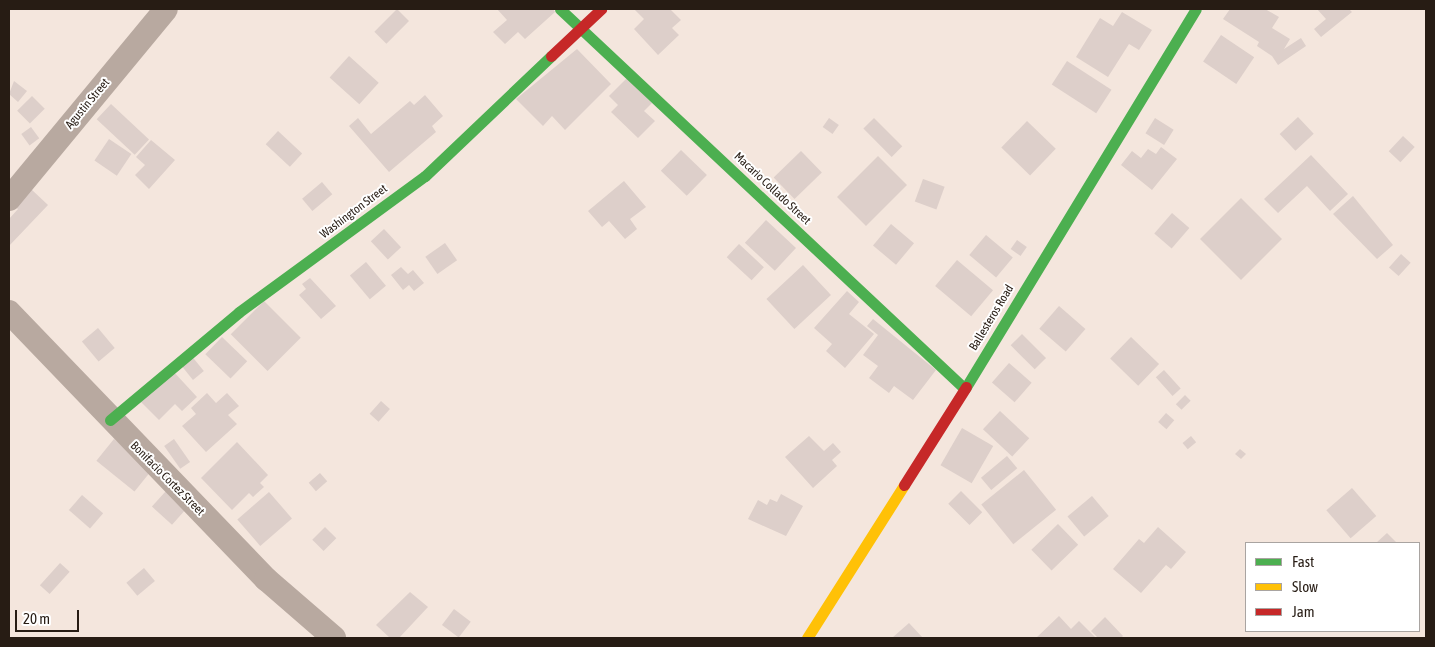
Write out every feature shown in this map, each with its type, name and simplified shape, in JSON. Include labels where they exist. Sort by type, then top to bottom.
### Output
[{"type":"street","name":"Agustin Street","points":[[9,199],[166,9]]},
{"type":"street","name":"Macario Collado Street","points":[[560,9],[965,389]]},
{"type":"street","name":"Washington Street","points":[[110,420],[174,363],[239,312],[425,176],[601,9]]},
{"type":"street","name":"Ballesteros Road","points":[[807,638],[965,389],[1196,9]]},
{"type":"street","name":"Bonifacio Cortez Street","points":[[9,312],[110,420],[266,579],[334,638]]},
{"type":"building","points":[[397,9],[409,21],[386,44],[374,32]]},
{"type":"building","points":[[497,9],[553,9],[555,12],[525,39],[518,32],[505,44],[493,32],[507,20]]},
{"type":"building","points":[[634,9],[670,9],[681,20],[672,28],[679,35],[658,55],[634,29],[644,19]]},
{"type":"building","points":[[1230,9],[1265,9],[1279,17],[1272,28],[1290,39],[1284,49],[1301,38],[1306,46],[1278,65],[1272,56],[1257,46],[1259,42],[1223,19]]},
{"type":"building","points":[[1317,9],[1349,9],[1352,12],[1321,37],[1314,29],[1326,19]]},
{"type":"building","points":[[1122,12],[1152,30],[1139,50],[1129,44],[1108,77],[1076,57],[1100,18],[1113,26]]},
{"type":"building","points":[[1221,35],[1254,57],[1236,84],[1203,62]]},
{"type":"building","points":[[577,49],[611,84],[565,130],[552,116],[543,126],[516,99]]},
{"type":"building","points":[[349,56],[379,83],[359,104],[330,78]]},
{"type":"building","points":[[1067,61],[1111,90],[1096,113],[1052,84]]},
{"type":"building","points":[[627,78],[652,103],[644,111],[655,121],[638,138],[611,112],[618,105],[609,96]]},
{"type":"building","points":[[14,81],[27,91],[18,102],[9,94]]},
{"type":"building","points":[[425,95],[443,116],[432,126],[436,132],[389,172],[349,126],[358,118],[371,134],[410,101],[414,105]]},
{"type":"building","points":[[32,96],[45,109],[30,124],[17,111]]},
{"type":"building","points":[[111,104],[149,139],[135,155],[97,119]]},
{"type":"building","points":[[1298,117],[1314,134],[1295,151],[1280,134]]},
{"type":"building","points":[[829,118],[839,125],[833,134],[823,127]]},
{"type":"building","points":[[874,118],[902,146],[892,157],[863,129]]},
{"type":"building","points":[[1155,118],[1174,130],[1164,145],[1145,133]]},
{"type":"building","points":[[1027,121],[1056,149],[1030,175],[1001,148]]},
{"type":"building","points":[[31,127],[39,138],[30,145],[21,134]]},
{"type":"building","points":[[278,131],[302,154],[290,167],[266,144]]},
{"type":"building","points":[[1403,136],[1415,147],[1400,162],[1389,151]]},
{"type":"building","points":[[109,139],[131,154],[117,176],[94,161]]},
{"type":"building","points":[[151,140],[175,160],[149,189],[135,175],[145,165],[136,157]]},
{"type":"building","points":[[1161,147],[1177,159],[1152,190],[1121,165],[1132,151],[1141,158],[1148,149],[1156,154]]},
{"type":"building","points":[[681,150],[707,175],[687,196],[661,171]]},
{"type":"building","points":[[801,151],[822,173],[795,199],[774,177]]},
{"type":"building","points":[[1311,155],[1348,194],[1330,211],[1307,186],[1278,213],[1264,199]]},
{"type":"building","points":[[878,156],[907,185],[866,226],[837,197]]},
{"type":"building","points":[[923,179],[945,187],[936,209],[915,202]]},
{"type":"building","points":[[624,181],[646,207],[630,219],[637,229],[625,239],[609,221],[602,227],[588,211]]},
{"type":"building","points":[[322,182],[332,194],[312,211],[302,199]]},
{"type":"building","points":[[31,189],[48,205],[9,246],[9,219],[18,209],[14,206]]},
{"type":"building","points":[[1353,196],[1393,245],[1377,259],[1333,214]]},
{"type":"building","points":[[1241,198],[1282,239],[1241,280],[1200,239]]},
{"type":"building","points":[[1172,213],[1189,228],[1172,248],[1154,233]]},
{"type":"building","points":[[766,220],[796,248],[775,271],[745,243]]},
{"type":"building","points":[[891,224],[914,243],[896,265],[873,245]]},
{"type":"building","points":[[384,229],[401,247],[388,260],[371,241]]},
{"type":"building","points":[[986,235],[1013,257],[996,277],[969,255]]},
{"type":"building","points":[[1017,240],[1027,247],[1021,256],[1011,249]]},
{"type":"building","points":[[445,243],[457,260],[437,274],[425,257]]},
{"type":"building","points":[[739,244],[764,267],[752,280],[727,257]]},
{"type":"building","points":[[1401,254],[1411,263],[1399,276],[1389,267]]},
{"type":"building","points":[[957,260],[993,290],[971,316],[935,286]]},
{"type":"building","points":[[366,262],[386,286],[370,299],[350,275]]},
{"type":"building","points":[[803,265],[831,295],[794,329],[766,299]]},
{"type":"building","points":[[401,267],[408,274],[413,270],[424,283],[414,291],[409,285],[403,290],[391,275]]},
{"type":"building","points":[[310,278],[336,306],[321,319],[299,295],[306,289],[302,284]]},
{"type":"building","points":[[847,291],[859,302],[849,314],[874,334],[845,368],[826,351],[832,344],[814,328]]},
{"type":"building","points":[[264,301],[301,338],[268,371],[231,334]]},
{"type":"building","points":[[1059,306],[1085,329],[1066,352],[1039,329]]},
{"type":"building","points":[[873,319],[936,370],[913,400],[894,386],[889,393],[869,378],[878,366],[863,355],[878,335],[867,326]]},
{"type":"building","points":[[98,328],[115,348],[99,361],[82,341]]},
{"type":"building","points":[[1022,334],[1046,358],[1035,369],[1011,345]]},
{"type":"building","points":[[222,337],[247,361],[231,379],[205,354]]},
{"type":"building","points":[[1131,337],[1159,364],[1138,386],[1110,359]]},
{"type":"building","points":[[190,354],[204,371],[193,380],[179,363]]},
{"type":"building","points":[[1009,363],[1032,383],[1015,402],[992,383]]},
{"type":"building","points":[[172,370],[197,397],[182,411],[175,404],[159,420],[140,401]]},
{"type":"building","points":[[1164,370],[1181,389],[1173,396],[1156,377]]},
{"type":"building","points":[[207,393],[216,403],[227,393],[239,406],[228,415],[237,424],[206,452],[182,426],[196,414],[191,408]]},
{"type":"building","points":[[1185,395],[1191,401],[1181,410],[1176,404]]},
{"type":"building","points":[[381,401],[390,409],[379,422],[370,414]]},
{"type":"building","points":[[1000,411],[1029,438],[1012,457],[983,429]]},
{"type":"building","points":[[1166,413],[1174,420],[1166,429],[1158,422]]},
{"type":"building","points":[[962,428],[993,446],[972,483],[940,465]]},
{"type":"building","points":[[809,436],[824,451],[833,443],[841,452],[832,460],[837,466],[813,488],[785,457]]},
{"type":"building","points":[[1191,436],[1196,442],[1188,449],[1183,443]]},
{"type":"building","points":[[114,439],[152,470],[134,492],[96,461]]},
{"type":"building","points":[[174,439],[190,462],[180,469],[164,446]]},
{"type":"building","points":[[237,442],[268,475],[260,483],[264,487],[253,497],[249,493],[232,510],[201,478]]},
{"type":"building","points":[[1240,449],[1246,454],[1241,459],[1235,454]]},
{"type":"building","points":[[1007,456],[1017,468],[991,490],[981,478]]},
{"type":"building","points":[[1024,470],[1056,510],[1013,544],[981,505]]},
{"type":"building","points":[[320,473],[327,481],[316,491],[309,483]]},
{"type":"building","points":[[1352,488],[1376,516],[1351,538],[1326,510]]},
{"type":"building","points":[[166,491],[186,509],[172,525],[152,507]]},
{"type":"building","points":[[961,491],[982,512],[969,525],[948,504]]},
{"type":"building","points":[[269,492],[292,518],[260,546],[237,520]]},
{"type":"building","points":[[781,494],[803,506],[786,536],[748,519],[758,500],[767,505],[770,499],[777,502]]},
{"type":"building","points":[[82,495],[103,513],[90,528],[69,510]]},
{"type":"building","points":[[1092,496],[1109,516],[1084,536],[1067,517]]},
{"type":"building","points":[[1058,524],[1078,545],[1052,571],[1031,550]]},
{"type":"building","points":[[325,527],[336,538],[324,551],[312,540]]},
{"type":"building","points":[[1158,527],[1186,552],[1171,569],[1166,565],[1141,593],[1113,569],[1139,539],[1144,543]]},
{"type":"building","points":[[1387,533],[1396,542],[1377,542]]},
{"type":"building","points":[[60,563],[70,572],[50,594],[40,585]]},
{"type":"building","points":[[144,568],[155,581],[137,596],[126,583]]},
{"type":"building","points":[[410,592],[428,607],[399,638],[390,638],[376,625]]},
{"type":"building","points":[[454,609],[471,622],[459,638],[442,625]]},
{"type":"building","points":[[1059,616],[1071,629],[1079,621],[1096,638],[1036,638]]},
{"type":"building","points":[[1105,617],[1123,636],[1121,638],[1098,638],[1091,631]]},
{"type":"building","points":[[909,623],[923,638],[892,638]]},
{"type":"traffic: fast","points":[[560,9],[965,389]]},
{"type":"traffic: fast","points":[[966,387],[1196,9]]},
{"type":"traffic: fast","points":[[110,420],[239,312],[425,176],[551,56]]},
{"type":"traffic: slow","points":[[807,638],[904,485]]},
{"type":"traffic: jam","points":[[551,56],[601,9]]},
{"type":"traffic: jam","points":[[904,485],[966,387]]}]
